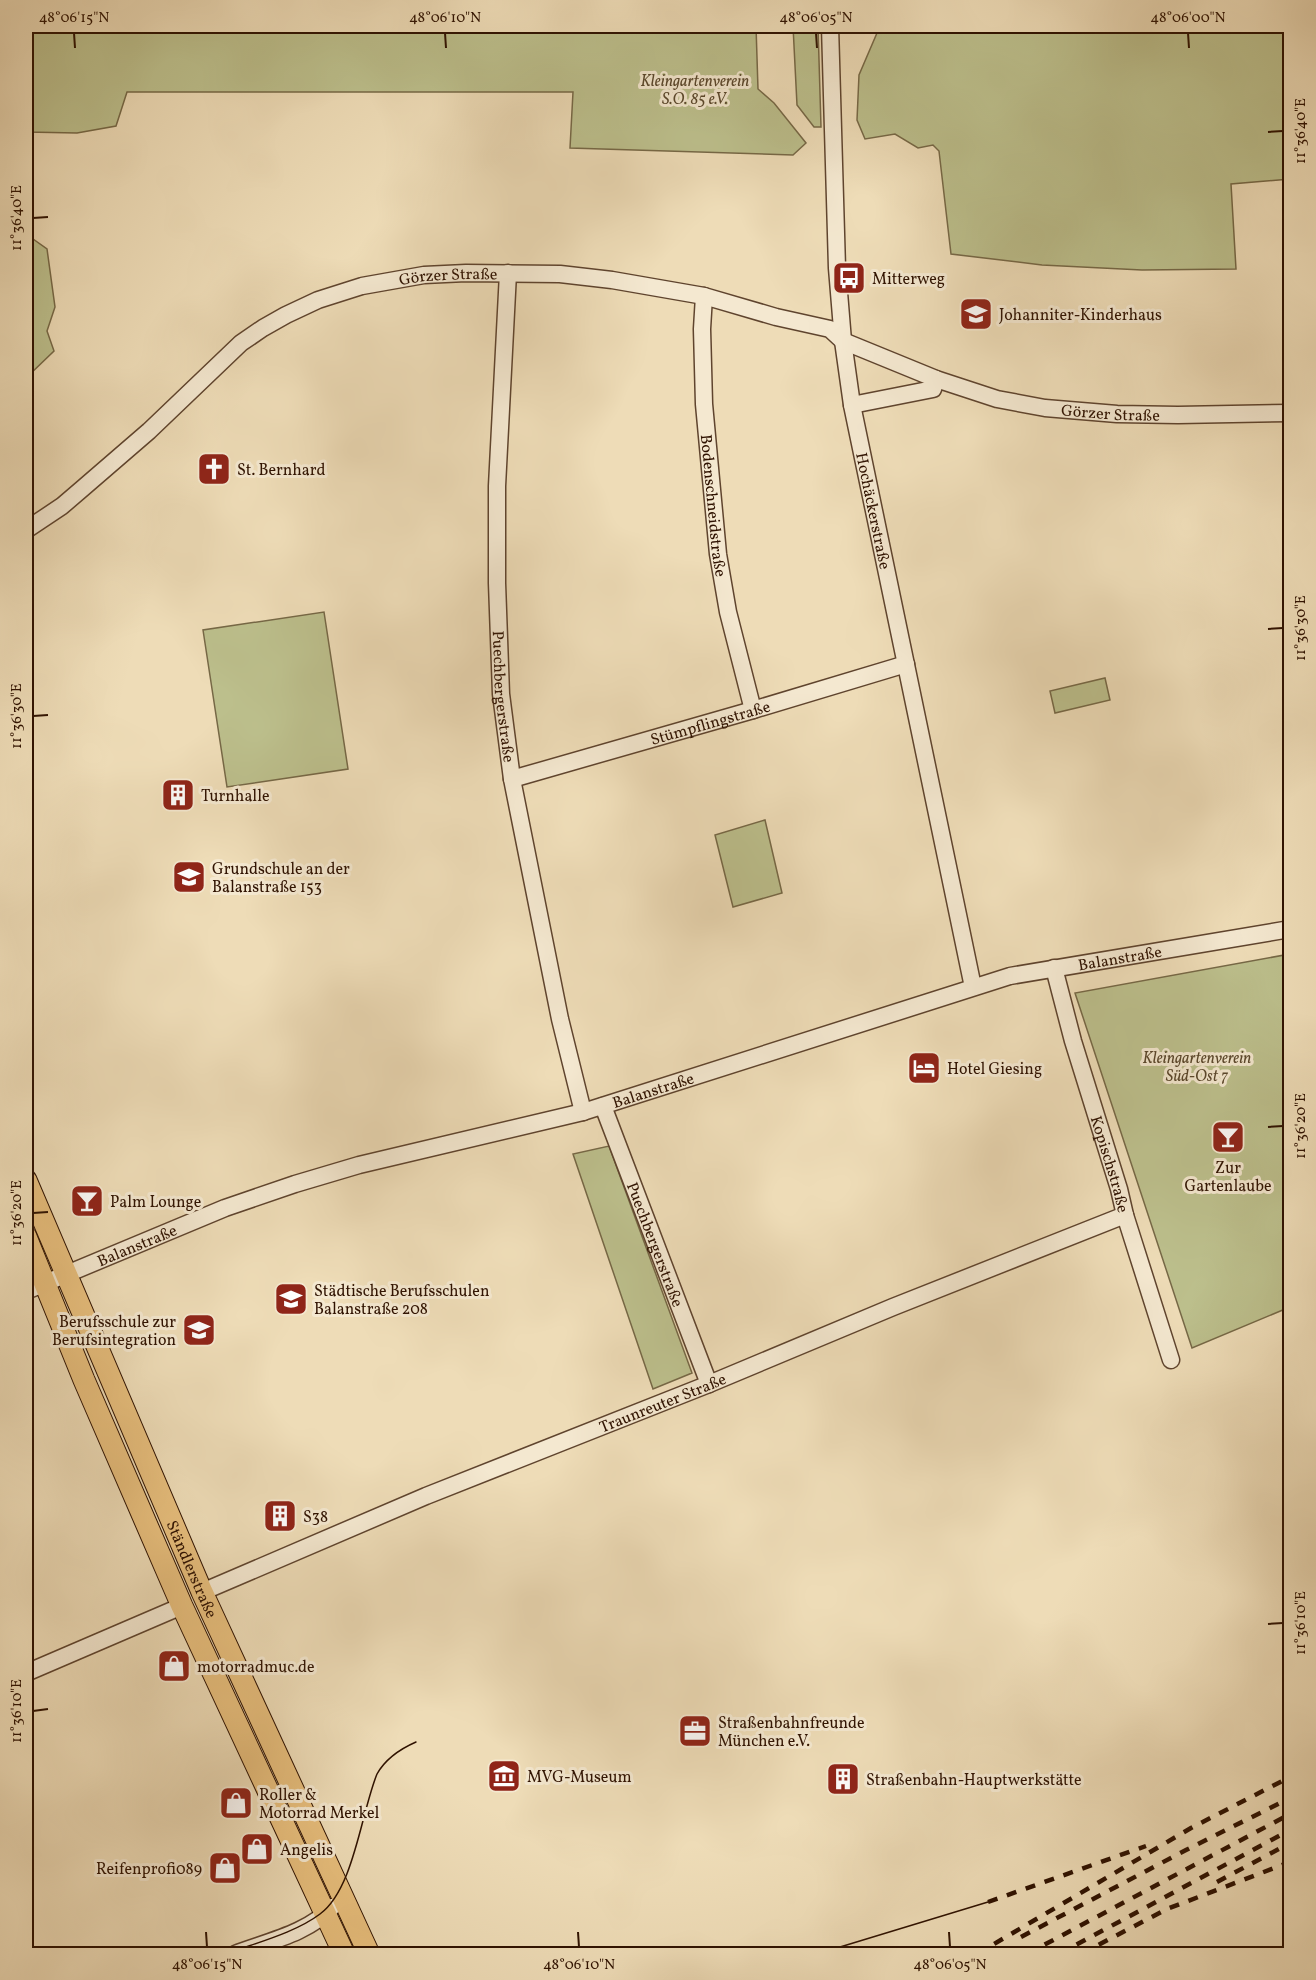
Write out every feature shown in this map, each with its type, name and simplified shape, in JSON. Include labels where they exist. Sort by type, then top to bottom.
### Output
[{"type":"main road","name":"Ständlerstraße","points":[[26,1180],[202,1592],[369,1954]]},
{"type":"main road","name":"Ständlerstraße","points":[[26,1237],[35,1287],[84,1380],[182,1606],[344,1954]]},
{"type":"street","name":"Hochäckerstraße","points":[[830,26],[836,232],[843,341],[852,405],[973,987]]},
{"type":"street","name":"Görzer Straße","points":[[26,530],[62,506],[141,438],[241,343],[286,315],[318,300],[382,282],[442,273],[585,276],[704,296],[776,317],[830,329],[843,341],[936,379],[997,399],[1046,408],[1117,414],[1290,413]]},
{"type":"street","name":"Puechbergerstraße","points":[[508,273],[498,442],[496,558],[501,694],[512,778],[560,1019],[584,1112]]},
{"type":"street","name":"Bodenschneidstraße","points":[[704,296],[702,329],[704,404],[717,544],[728,612],[753,710]]},
{"type":"street","points":[[852,405],[933,389],[936,379]]},
{"type":"street","name":"Stümpflingstraße","points":[[512,778],[906,664]]},
{"type":"street","name":"Balanstraße","points":[[35,1287],[225,1208],[295,1184],[359,1165],[584,1112],[1010,976],[1290,928]]},
{"type":"street","name":"Kopischstraße","points":[[1054,968],[1060,997],[1125,1215],[1171,1360]]},
{"type":"street","name":"Puechbergerstraße","points":[[603,1106],[709,1384]]},
{"type":"street","name":"Traunreuter Straße","points":[[202,1592],[448,1487],[1125,1215]]},
{"type":"street","points":[[26,1673],[182,1606]]},
{"type":"street","points":[[235,1954],[308,1925],[326,1915],[341,1894]]},
{"type":"green space","name":"Kleingartenverein S.O. 85 e.V.","points":[[26,26],[756,26],[758,89],[774,103],[806,143],[793,155],[570,148],[573,92],[127,92],[116,126],[77,133],[26,132]]},
{"type":"green space","points":[[793,26],[818,26],[821,127],[814,127],[797,105]]},
{"type":"green space","points":[[880,26],[1290,26],[1290,179],[1231,184],[1236,269],[1142,270],[1042,265],[951,254],[939,151],[933,145],[918,148],[895,134],[865,139],[857,120],[859,75]]},
{"type":"green space","points":[[26,234],[47,249],[55,307],[47,331],[54,351],[26,378]]},
{"type":"green space","points":[[324,612],[348,769],[227,787],[203,630]]},
{"type":"green space","points":[[1105,678],[1110,700],[1055,713],[1050,691]]},
{"type":"green space","points":[[765,820],[782,893],[733,907],[715,835]]},
{"type":"green space","name":"Kleingartenverein Süd-Ost 7","points":[[1290,954],[1290,1307],[1192,1348],[1075,993]]},
{"type":"green space","points":[[609,1146],[692,1373],[653,1389],[573,1154]]},
{"type":"tram line","points":[[226,1954],[299,1927],[320,1914],[332,1902],[349,1869],[377,1774],[394,1755],[416,1742]]},
{"type":"tram line","points":[[817,1954],[988,1902]]},
{"type":"railway","points":[[977,1954],[1191,1828],[1290,1777]]},
{"type":"railway","points":[[1021,1937],[1290,1798]]},
{"type":"railway","points":[[1027,1954],[1290,1814]]},
{"type":"railway","points":[[1059,1954],[1290,1830]]},
{"type":"railway","points":[[1217,1882],[1290,1843]]},
{"type":"railway","points":[[988,1902],[1146,1846]]},
{"type":"railway","points":[[1081,1954],[1167,1909],[1290,1862]]},
{"type":"railway","points":[[1111,1954],[1127,1946]]},
{"type":"place","name":"Mitterweg","points":[[849,278]]},
{"type":"place","name":"Johanniter-Kinderhaus","points":[[976,314]]},
{"type":"place","name":"St. Bernhard","points":[[214,469]]},
{"type":"place","name":"Turnhalle","points":[[178,795]]},
{"type":"place","name":"Grundschule an der Balanstraße 153","points":[[189,877]]},
{"type":"place","name":"Hotel Giesing","points":[[924,1068]]},
{"type":"place","name":"Zur Gartenlaube","points":[[1228,1137]]},
{"type":"place","name":"Palm Lounge","points":[[87,1201]]},
{"type":"place","name":"Städtische Berufsschulen Balanstraße 208","points":[[291,1299]]},
{"type":"place","name":"Berufsschule zur Berufsintegration","points":[[199,1330]]},
{"type":"place","name":"S38","points":[[280,1516]]},
{"type":"place","name":"motorradmuc.de","points":[[174,1666]]},
{"type":"place","name":"Straßenbahnfreunde München e.V.","points":[[695,1731]]},
{"type":"place","name":"MVG-Museum","points":[[504,1776]]},
{"type":"place","name":"Straßenbahn-Hauptwerkstätte","points":[[843,1779]]},
{"type":"place","name":"Roller & Motorrad Merkel","points":[[236,1803]]},
{"type":"place","name":"Angelis","points":[[257,1849]]},
{"type":"place","name":"Reifenprofi089","points":[[225,1868]]}]
